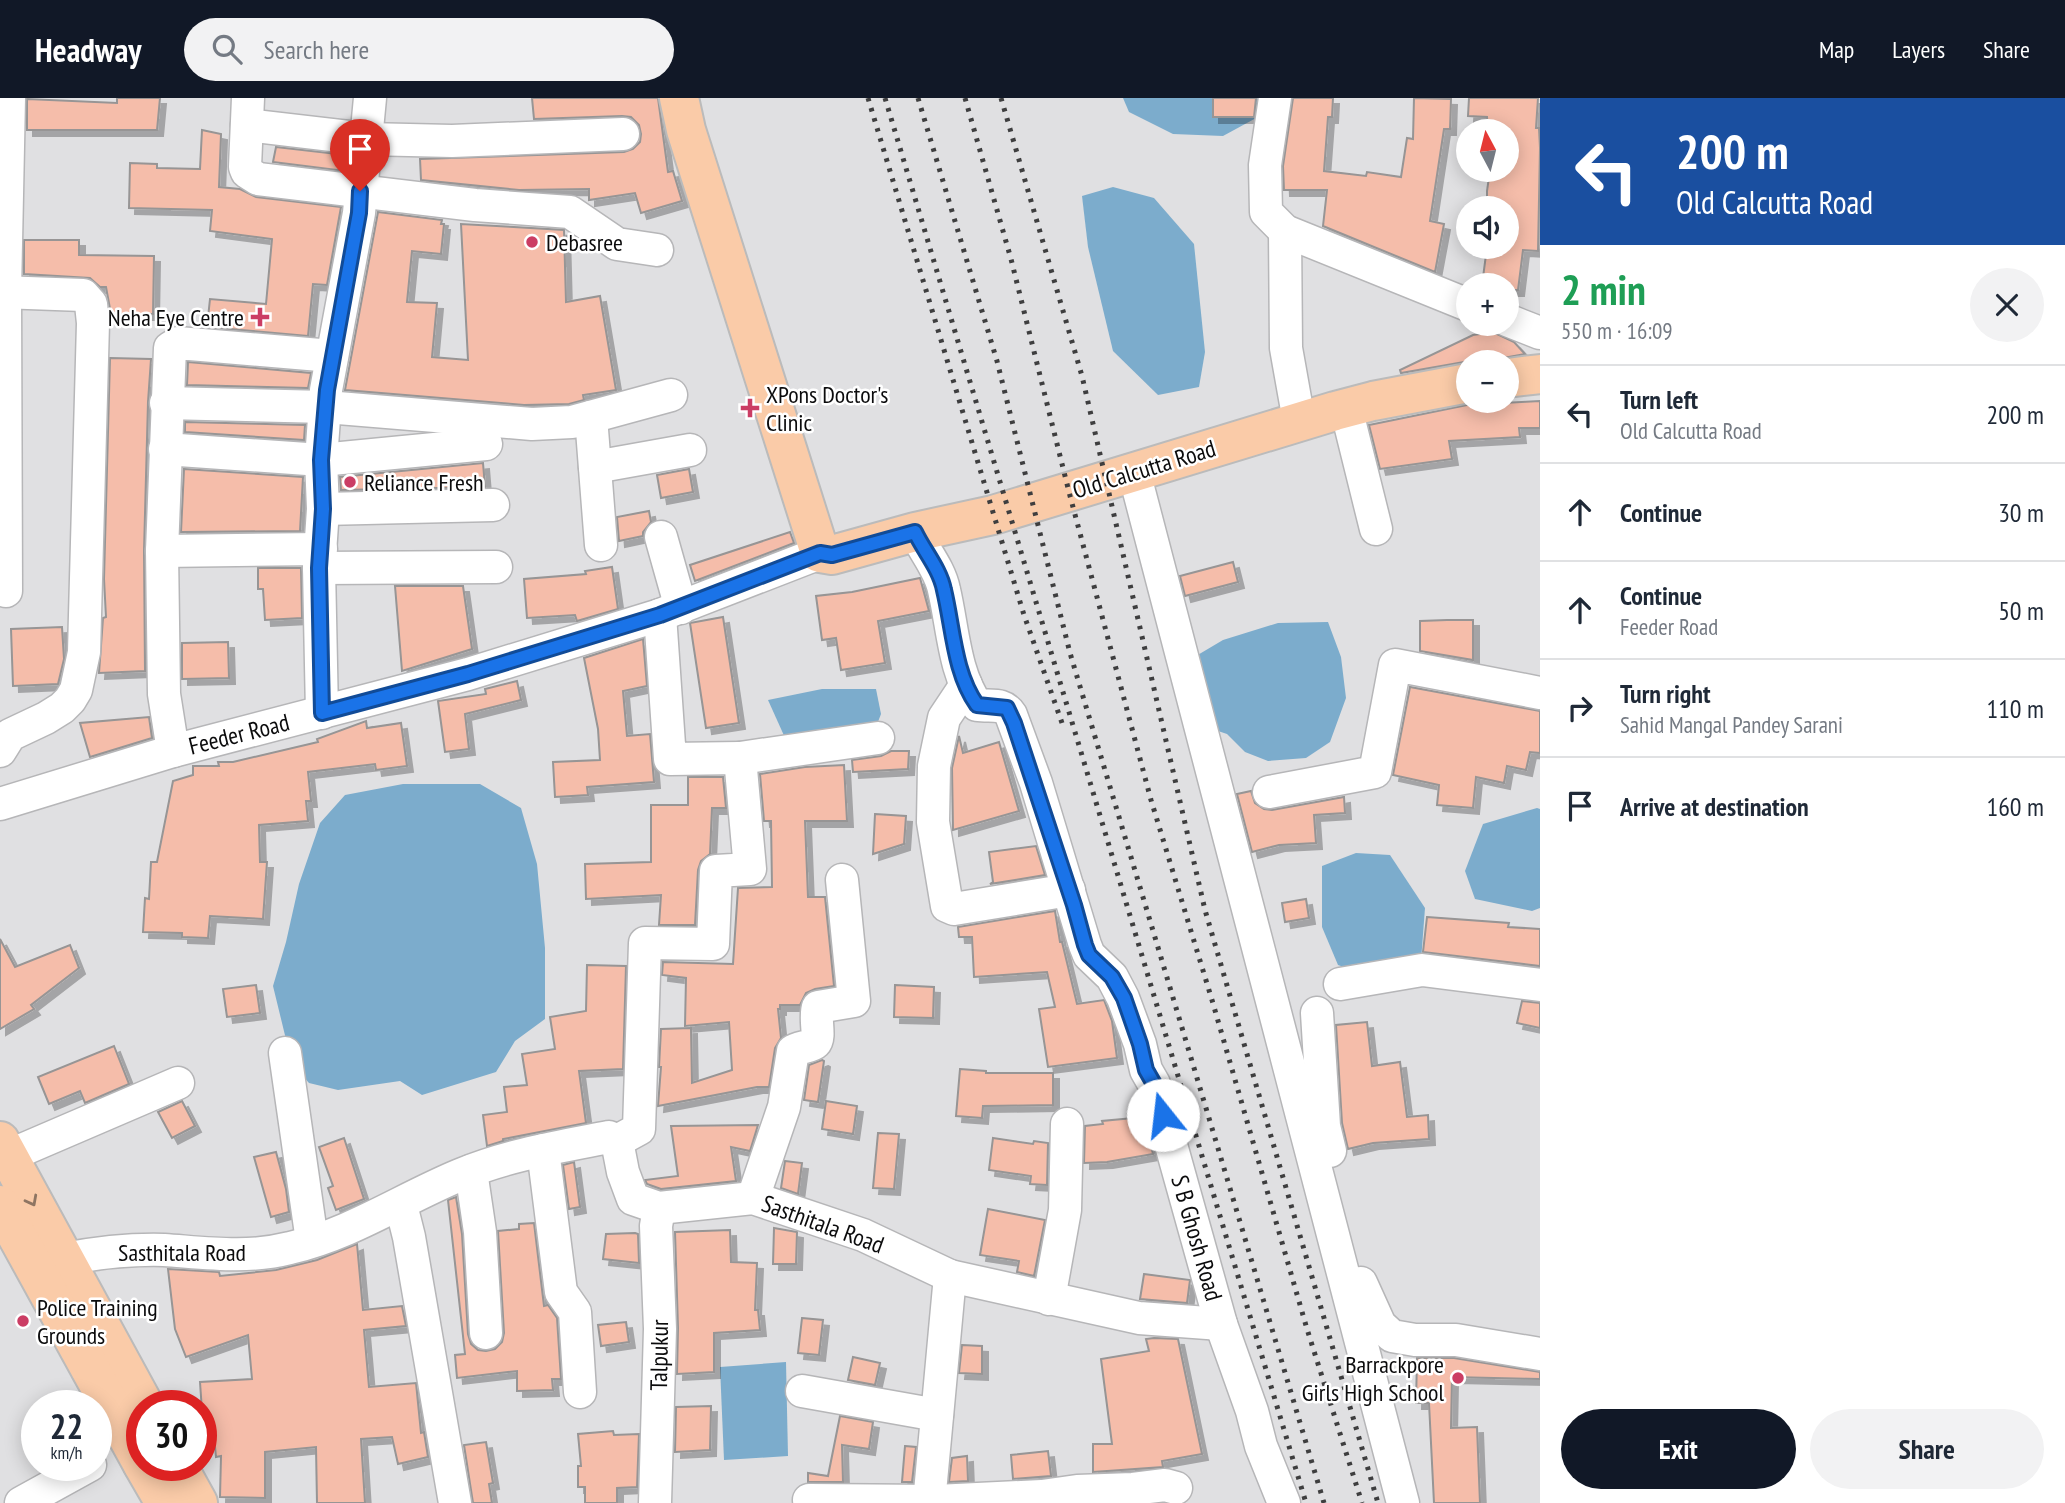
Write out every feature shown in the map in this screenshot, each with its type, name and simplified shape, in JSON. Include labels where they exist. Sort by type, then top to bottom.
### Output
[{"type":"main road","points":[[679,98],[686,130],[820,553]]},
{"type":"main road","points":[[1519,377],[1540,374]]},
{"type":"main road","name":"Old Calcutta Road","points":[[820,553],[832,555],[915,532],[993,515],[1299,421],[1346,408],[1456,385]]},
{"type":"main road","points":[[4,1148],[136,1390]]},
{"type":"main road","points":[[0,1205],[126,1435]]},
{"type":"main road","points":[[152,1481],[164,1503]]},
{"type":"main road","points":[[186,1481],[198,1503]]},
{"type":"street","points":[[6,591],[3,292],[9,98]]},
{"type":"street","points":[[322,713],[321,460],[332,356],[359,213],[370,98]]},
{"type":"street","points":[[1275,98],[1265,165],[1266,212],[1285,231],[1456,300]]},
{"type":"street","points":[[623,134],[452,141],[366,139],[248,112],[246,167],[251,176],[258,179],[475,205],[570,212],[617,244],[657,250]]},
{"type":"street","points":[[1285,231],[1286,348],[1299,421]]},
{"type":"street","points":[[0,751],[10,735],[62,708],[76,690],[84,652],[93,323],[91,304],[83,295],[3,292]]},
{"type":"street","points":[[1519,325],[1540,333]]},
{"type":"street","points":[[173,751],[164,694],[162,551],[170,348],[175,344],[332,356]]},
{"type":"street","points":[[166,403],[326,407],[532,424],[572,422],[671,395]]},
{"type":"street","points":[[1346,408],[1376,529]]},
{"type":"street","points":[[591,417],[601,545]]},
{"type":"street","points":[[165,449],[321,460],[486,444]]},
{"type":"street","points":[[595,467],[690,450]]},
{"type":"street","points":[[1134,472],[1403,1503]]},
{"type":"street","points":[[323,509],[493,505]]},
{"type":"street","points":[[915,532],[937,570],[944,589],[966,685],[944,718],[934,766],[933,822],[947,906],[954,909],[1069,890]]},
{"type":"street","points":[[661,537],[670,611],[670,759],[740,758],[878,738]]},
{"type":"street","points":[[162,551],[496,567]]},
{"type":"street","name":"Feeder Road","points":[[0,804],[173,751],[468,674],[670,611],[820,553]]},
{"type":"street","points":[[1269,792],[1375,772],[1395,665],[1540,693]]},
{"type":"street","name":"S B Ghosh Road","points":[[966,685],[977,705],[1007,708],[1011,715],[1024,748],[1089,955],[1112,977],[1124,998],[1146,1070],[1154,1084],[1221,1324],[1252,1410],[1261,1446],[1284,1503]]},
{"type":"street","points":[[659,1208],[633,1199],[623,1172],[617,1142],[639,1129],[645,943],[713,944],[716,871],[750,869],[740,758]]},
{"type":"street","points":[[753,1198],[784,1107],[793,1051],[815,1043],[818,1007],[854,1001],[842,880]]},
{"type":"street","points":[[1340,984],[1422,971],[1540,985]]},
{"type":"street","points":[[1317,1013],[1324,1126],[1358,1278],[1380,1325],[1392,1336],[1415,1340],[1456,1340],[1540,1354]]},
{"type":"street","points":[[285,1053],[312,1241]]},
{"type":"street","points":[[4,1148],[178,1083]]},
{"type":"street","points":[[1049,1299],[1065,1210],[1068,1124]]},
{"type":"street","name":"Sasthitala Road","points":[[64,1259],[103,1252],[161,1250],[228,1256],[289,1249],[355,1227],[471,1171],[543,1150],[608,1137],[617,1142]]},
{"type":"street","points":[[543,1150],[561,1292],[575,1312],[580,1392]]},
{"type":"street","points":[[471,1171],[480,1232],[486,1333]]},
{"type":"street","name":"Sasthitala Road","points":[[659,1208],[753,1198],[863,1236],[950,1276],[1147,1320],[1221,1324]]},
{"type":"street","points":[[401,1205],[409,1237],[455,1503]]},
{"type":"street","name":"Talpukur","points":[[655,1503],[660,1329],[656,1226],[659,1208]]},
{"type":"street","points":[[929,1501],[950,1276]]},
{"type":"street","points":[[802,1391],[937,1415]]},
{"type":"street","points":[[21,1503],[61,1481]]},
{"type":"street","points":[[808,1500],[936,1501],[1042,1496],[1165,1485],[1176,1488]]},
{"type":"water","points":[[1123,98],[1274,98],[1269,111],[1223,136],[1173,134],[1129,112]]},
{"type":"water","points":[[1113,187],[1154,198],[1194,244],[1205,352],[1199,387],[1158,395],[1113,351],[1088,247],[1082,196]]},
{"type":"water","points":[[1328,622],[1341,657],[1346,698],[1330,742],[1306,758],[1268,761],[1245,752],[1227,734],[1194,723],[1196,656],[1223,640],[1278,623]]},
{"type":"water","points":[[822,689],[876,689],[881,714],[871,740],[786,740],[768,700]]},
{"type":"water","points":[[403,784],[480,784],[521,808],[537,864],[545,948],[545,1019],[515,1041],[496,1072],[422,1095],[400,1081],[338,1090],[309,1083],[292,1064],[273,986],[299,884],[320,823],[345,795]]},
{"type":"water","points":[[1540,809],[1540,908],[1532,911],[1475,899],[1465,871],[1483,824]]},
{"type":"water","points":[[1356,853],[1390,855],[1425,908],[1421,961],[1381,980],[1338,965],[1322,927],[1322,866]]},
{"type":"water","points":[[786,1362],[788,1456],[724,1460],[720,1367]]},
{"type":"building","points":[[117,98],[160,98],[157,130],[27,130],[27,99],[117,103]]},
{"type":"building","points":[[532,98],[658,98],[668,172],[673,171],[682,201],[641,213],[635,193],[589,200],[589,189],[519,190],[421,180],[420,159],[624,152],[633,149],[640,142],[639,125],[631,117],[534,119]]},
{"type":"building","points":[[1213,98],[1256,98],[1254,117],[1213,117]]},
{"type":"building","points":[[1293,98],[1333,98],[1332,117],[1328,117],[1324,171],[1366,176],[1367,172],[1401,177],[1407,138],[1413,139],[1414,98],[1451,99],[1450,129],[1444,129],[1430,221],[1444,224],[1435,272],[1323,226],[1327,190],[1284,190],[1283,166]]},
{"type":"building","points":[[1469,98],[1538,98],[1538,251],[1523,250],[1519,282],[1519,273],[1484,273],[1485,259],[1519,259],[1519,196],[1487,196],[1487,191],[1488,182],[1519,182],[1519,119],[1468,116]]},
{"type":"building","points":[[202,130],[221,134],[219,187],[240,189],[256,197],[341,207],[327,285],[313,284],[308,336],[207,327],[210,299],[266,304],[272,239],[210,231],[212,210],[129,208],[130,163],[157,164],[157,168],[200,169]]},
{"type":"building","points":[[276,147],[346,155],[345,171],[273,162]]},
{"type":"building","points":[[378,212],[442,220],[441,224],[444,224],[441,254],[412,251],[407,302],[437,303],[432,357],[468,360],[461,224],[564,230],[566,302],[600,296],[616,390],[583,395],[584,400],[569,404],[524,405],[345,390]]},
{"type":"building","points":[[24,240],[79,240],[79,255],[154,256],[153,314],[111,314],[106,287],[100,287],[90,278],[24,274]]},
{"type":"building","points":[[1471,336],[1501,336],[1514,342],[1525,354],[1519,355],[1519,350],[1456,350],[1456,363],[1401,373],[1400,370]]},
{"type":"building","points":[[110,358],[151,359],[144,551],[145,671],[99,673],[103,618],[106,617],[104,579]]},
{"type":"building","points":[[188,362],[311,373],[308,388],[187,385]]},
{"type":"building","points":[[1540,401],[1540,428],[1519,428],[1520,437],[1449,441],[1452,459],[1380,469],[1369,425],[1456,407],[1456,413],[1519,413],[1519,402]]},
{"type":"building","points":[[185,422],[305,425],[304,440],[185,432]]},
{"type":"building","points":[[483,463],[485,487],[341,490],[340,477]]},
{"type":"building","points":[[184,469],[303,477],[300,531],[181,532]]},
{"type":"building","points":[[689,469],[693,492],[661,498],[657,475]]},
{"type":"building","points":[[649,511],[651,522],[643,536],[619,541],[617,517]]},
{"type":"building","points":[[790,532],[794,543],[695,581],[690,565]]},
{"type":"building","points":[[1233,562],[1238,582],[1185,596],[1180,576]]},
{"type":"building","points":[[612,567],[618,609],[577,621],[575,615],[527,618],[524,579],[586,574],[585,571]]},
{"type":"building","points":[[258,568],[301,568],[302,618],[265,620],[263,589],[258,589]]},
{"type":"building","points":[[920,578],[929,611],[878,621],[885,663],[841,670],[836,638],[822,640],[816,596],[852,592]]},
{"type":"building","points":[[395,586],[463,586],[472,649],[402,671]]},
{"type":"building","points":[[723,617],[739,723],[706,728],[690,623]]},
{"type":"building","points":[[1473,620],[1473,660],[1420,651],[1420,621]]},
{"type":"building","points":[[62,627],[64,659],[58,684],[13,686],[11,629]]},
{"type":"building","points":[[643,639],[647,686],[623,691],[627,736],[650,734],[654,782],[587,787],[588,795],[555,797],[553,762],[600,760],[598,729],[584,658]]},
{"type":"building","points":[[228,642],[229,678],[182,679],[182,643]]},
{"type":"building","points":[[517,681],[521,700],[465,714],[469,749],[445,752],[438,701],[486,694],[485,689]]},
{"type":"building","points":[[1410,687],[1540,711],[1540,753],[1530,752],[1526,770],[1507,766],[1504,783],[1476,777],[1473,808],[1437,805],[1439,785],[1393,775]]},
{"type":"building","points":[[149,717],[152,738],[90,757],[80,723]]},
{"type":"building","points":[[366,721],[367,728],[401,723],[407,766],[376,770],[375,764],[308,772],[311,801],[306,801],[308,821],[259,825],[260,862],[267,862],[263,919],[210,916],[208,938],[182,937],[182,933],[143,932],[145,898],[149,899],[151,862],[157,862],[173,781],[193,775],[193,766],[219,766],[218,762],[233,762],[318,742],[317,739]]},
{"type":"building","points":[[959,736],[963,753],[999,742],[1019,811],[953,830],[952,768]]},
{"type":"building","points":[[891,751],[909,751],[908,769],[853,772],[852,760],[881,756]]},
{"type":"building","points":[[844,765],[847,821],[805,821],[808,897],[825,897],[834,986],[806,993],[800,1005],[780,1005],[778,1009],[781,1038],[775,1048],[769,1087],[658,1106],[661,1029],[691,1028],[692,1083],[732,1070],[729,1022],[685,1026],[686,978],[662,975],[663,962],[733,964],[738,888],[772,887],[771,821],[764,821],[760,774],[805,767]]},
{"type":"building","points":[[688,777],[723,777],[726,808],[712,808],[710,854],[701,861],[698,870],[695,925],[659,925],[661,895],[586,899],[585,864],[651,862],[651,805],[688,805]]},
{"type":"building","points":[[1251,791],[1255,803],[1264,809],[1272,810],[1344,797],[1345,813],[1314,815],[1316,843],[1279,845],[1252,852],[1237,794]]},
{"type":"building","points":[[875,814],[906,816],[904,844],[873,854]]},
{"type":"building","points":[[1036,846],[1045,875],[990,884],[993,882],[989,852]]},
{"type":"building","points":[[1306,899],[1309,918],[1285,922],[1282,903]]},
{"type":"building","points":[[1055,911],[1060,942],[1077,1004],[1104,1000],[1112,1021],[1117,1058],[1048,1067],[1039,1009],[1055,1007],[1047,972],[974,977],[972,937],[959,937],[958,927]]},
{"type":"building","points":[[1427,917],[1509,923],[1508,927],[1540,929],[1540,966],[1423,952]]},
{"type":"building","points":[[0,939],[15,967],[70,945],[79,968],[31,1005],[34,1009],[0,1029]]},
{"type":"building","points":[[587,965],[626,966],[623,1069],[579,1071],[586,1123],[503,1139],[487,1146],[483,1115],[507,1112],[504,1087],[527,1085],[522,1054],[555,1049],[550,1017],[586,1011]]},
{"type":"building","points":[[256,985],[260,1013],[227,1017],[223,989]]},
{"type":"building","points":[[895,985],[934,987],[933,1018],[894,1017]]},
{"type":"building","points":[[1522,1001],[1540,1003],[1540,1028],[1517,1023]]},
{"type":"building","points":[[1367,1022],[1372,1066],[1400,1062],[1407,1117],[1428,1115],[1429,1139],[1373,1143],[1348,1149],[1342,1123],[1336,1025]]},
{"type":"building","points":[[114,1046],[129,1084],[85,1103],[80,1091],[49,1104],[38,1077]]},
{"type":"building","points":[[822,1060],[818,1102],[804,1100],[809,1065]]},
{"type":"building","points":[[960,1069],[986,1073],[1053,1073],[1053,1105],[983,1106],[982,1118],[956,1116]]},
{"type":"building","points":[[182,1101],[195,1126],[172,1138],[158,1112]]},
{"type":"building","points":[[826,1101],[857,1106],[853,1134],[822,1129]]},
{"type":"building","points":[[1144,1117],[1153,1154],[1084,1163],[1085,1126],[1103,1124],[1102,1121]]},
{"type":"building","points":[[758,1125],[750,1151],[731,1147],[736,1181],[661,1189],[647,1184],[645,1180],[678,1176],[671,1126]]},
{"type":"building","points":[[878,1133],[899,1134],[894,1189],[873,1188]]},
{"type":"building","points":[[344,1138],[364,1199],[336,1210],[328,1188],[333,1186],[319,1147]]},
{"type":"building","points":[[993,1138],[1033,1144],[1034,1141],[1048,1143],[1047,1185],[1030,1184],[1031,1176],[989,1170]]},
{"type":"building","points":[[276,1152],[289,1212],[271,1217],[254,1157]]},
{"type":"building","points":[[785,1161],[802,1163],[798,1194],[781,1188]]},
{"type":"building","points":[[574,1162],[580,1207],[569,1209],[563,1165]]},
{"type":"building","points":[[456,1197],[462,1234],[468,1334],[471,1344],[478,1350],[495,1349],[502,1342],[504,1333],[498,1231],[519,1229],[519,1224],[534,1223],[544,1306],[548,1305],[557,1318],[561,1379],[552,1379],[553,1390],[517,1391],[517,1371],[457,1378],[455,1355],[465,1354],[448,1200]]},
{"type":"building","points":[[988,1209],[1045,1220],[1034,1276],[1017,1272],[1019,1261],[980,1255]]},
{"type":"building","points":[[774,1228],[797,1232],[796,1264],[773,1264]]},
{"type":"building","points":[[730,1230],[731,1262],[757,1263],[755,1310],[758,1310],[760,1330],[714,1333],[714,1372],[677,1374],[675,1232]]},
{"type":"building","points":[[606,1234],[638,1234],[639,1263],[603,1259]]},
{"type":"building","points":[[357,1244],[363,1310],[402,1306],[406,1326],[364,1330],[369,1387],[416,1383],[421,1433],[424,1432],[428,1457],[398,1464],[392,1437],[361,1439],[365,1503],[317,1503],[316,1447],[265,1452],[265,1498],[220,1497],[221,1456],[217,1457],[217,1390],[201,1390],[200,1382],[252,1379],[248,1335],[186,1357],[175,1329],[168,1269],[219,1272],[220,1276],[276,1270],[317,1260]]},
{"type":"building","points":[[1144,1274],[1190,1280],[1187,1303],[1140,1299]]},
{"type":"building","points":[[802,1318],[823,1320],[819,1355],[798,1353]]},
{"type":"building","points":[[626,1322],[629,1342],[601,1346],[598,1325]]},
{"type":"building","points":[[1146,1339],[1178,1339],[1202,1454],[1162,1461],[1163,1467],[1093,1472],[1093,1444],[1112,1444],[1101,1359],[1149,1351]]},
{"type":"building","points":[[962,1345],[982,1346],[982,1374],[959,1373]]},
{"type":"building","points":[[853,1357],[880,1363],[875,1385],[848,1380]]},
{"type":"building","points":[[1417,1358],[1454,1358],[1540,1372],[1540,1379],[1452,1377],[1451,1428],[1477,1427],[1480,1503],[1434,1503],[1429,1403],[1416,1403]]},
{"type":"building","points":[[711,1406],[710,1450],[675,1452],[676,1407]]},
{"type":"building","points":[[840,1416],[873,1422],[869,1449],[842,1445],[843,1482],[808,1482],[808,1473],[828,1476]]},
{"type":"building","points":[[613,1431],[614,1435],[639,1434],[637,1487],[617,1488],[617,1503],[585,1503],[585,1487],[578,1487],[578,1466],[581,1466],[578,1434]]},
{"type":"building","points":[[486,1442],[493,1483],[489,1484],[492,1503],[473,1503],[464,1445]]},
{"type":"building","points":[[905,1446],[916,1447],[912,1482],[902,1482]]},
{"type":"building","points":[[1048,1451],[1051,1476],[1013,1479],[1011,1455]]},
{"type":"building","points":[[967,1456],[968,1481],[949,1482],[952,1458]]},
{"type":"railway","points":[[868,98],[1024,615],[1062,723]]},
{"type":"railway","points":[[885,98],[1306,1503]]},
{"type":"railway","points":[[918,98],[997,361],[1070,653],[1324,1503]]},
{"type":"railway","points":[[965,98],[1011,259],[1069,492],[1151,800],[1307,1329],[1362,1503]]},
{"type":"railway","points":[[1001,98],[1082,376],[1205,910],[1378,1503]]},
{"type":"place","name":"Debasree","points":[[532,242]]},
{"type":"place","name":"Neha Eye Centre","points":[[260,317]]},
{"type":"place","name":"XPons Doctor's Clinic","points":[[750,408]]},
{"type":"place","name":"Reliance Fresh","points":[[350,482]]},
{"type":"place","name":"Police Training Grounds","points":[[23,1321]]},
{"type":"place","name":"Barrackpore Girls High School","points":[[1458,1378]]},
{"type":"route","points":[[360,191],[359,213],[327,390],[321,460],[323,509],[319,568],[322,713],[468,674],[660,615],[820,553],[832,555],[915,532],[937,570],[944,589],[958,655],[971,695],[977,705],[1007,708],[1014,723],[1030,766],[1085,945],[1096,964],[1112,977],[1124,998],[1163,1115]]}]
